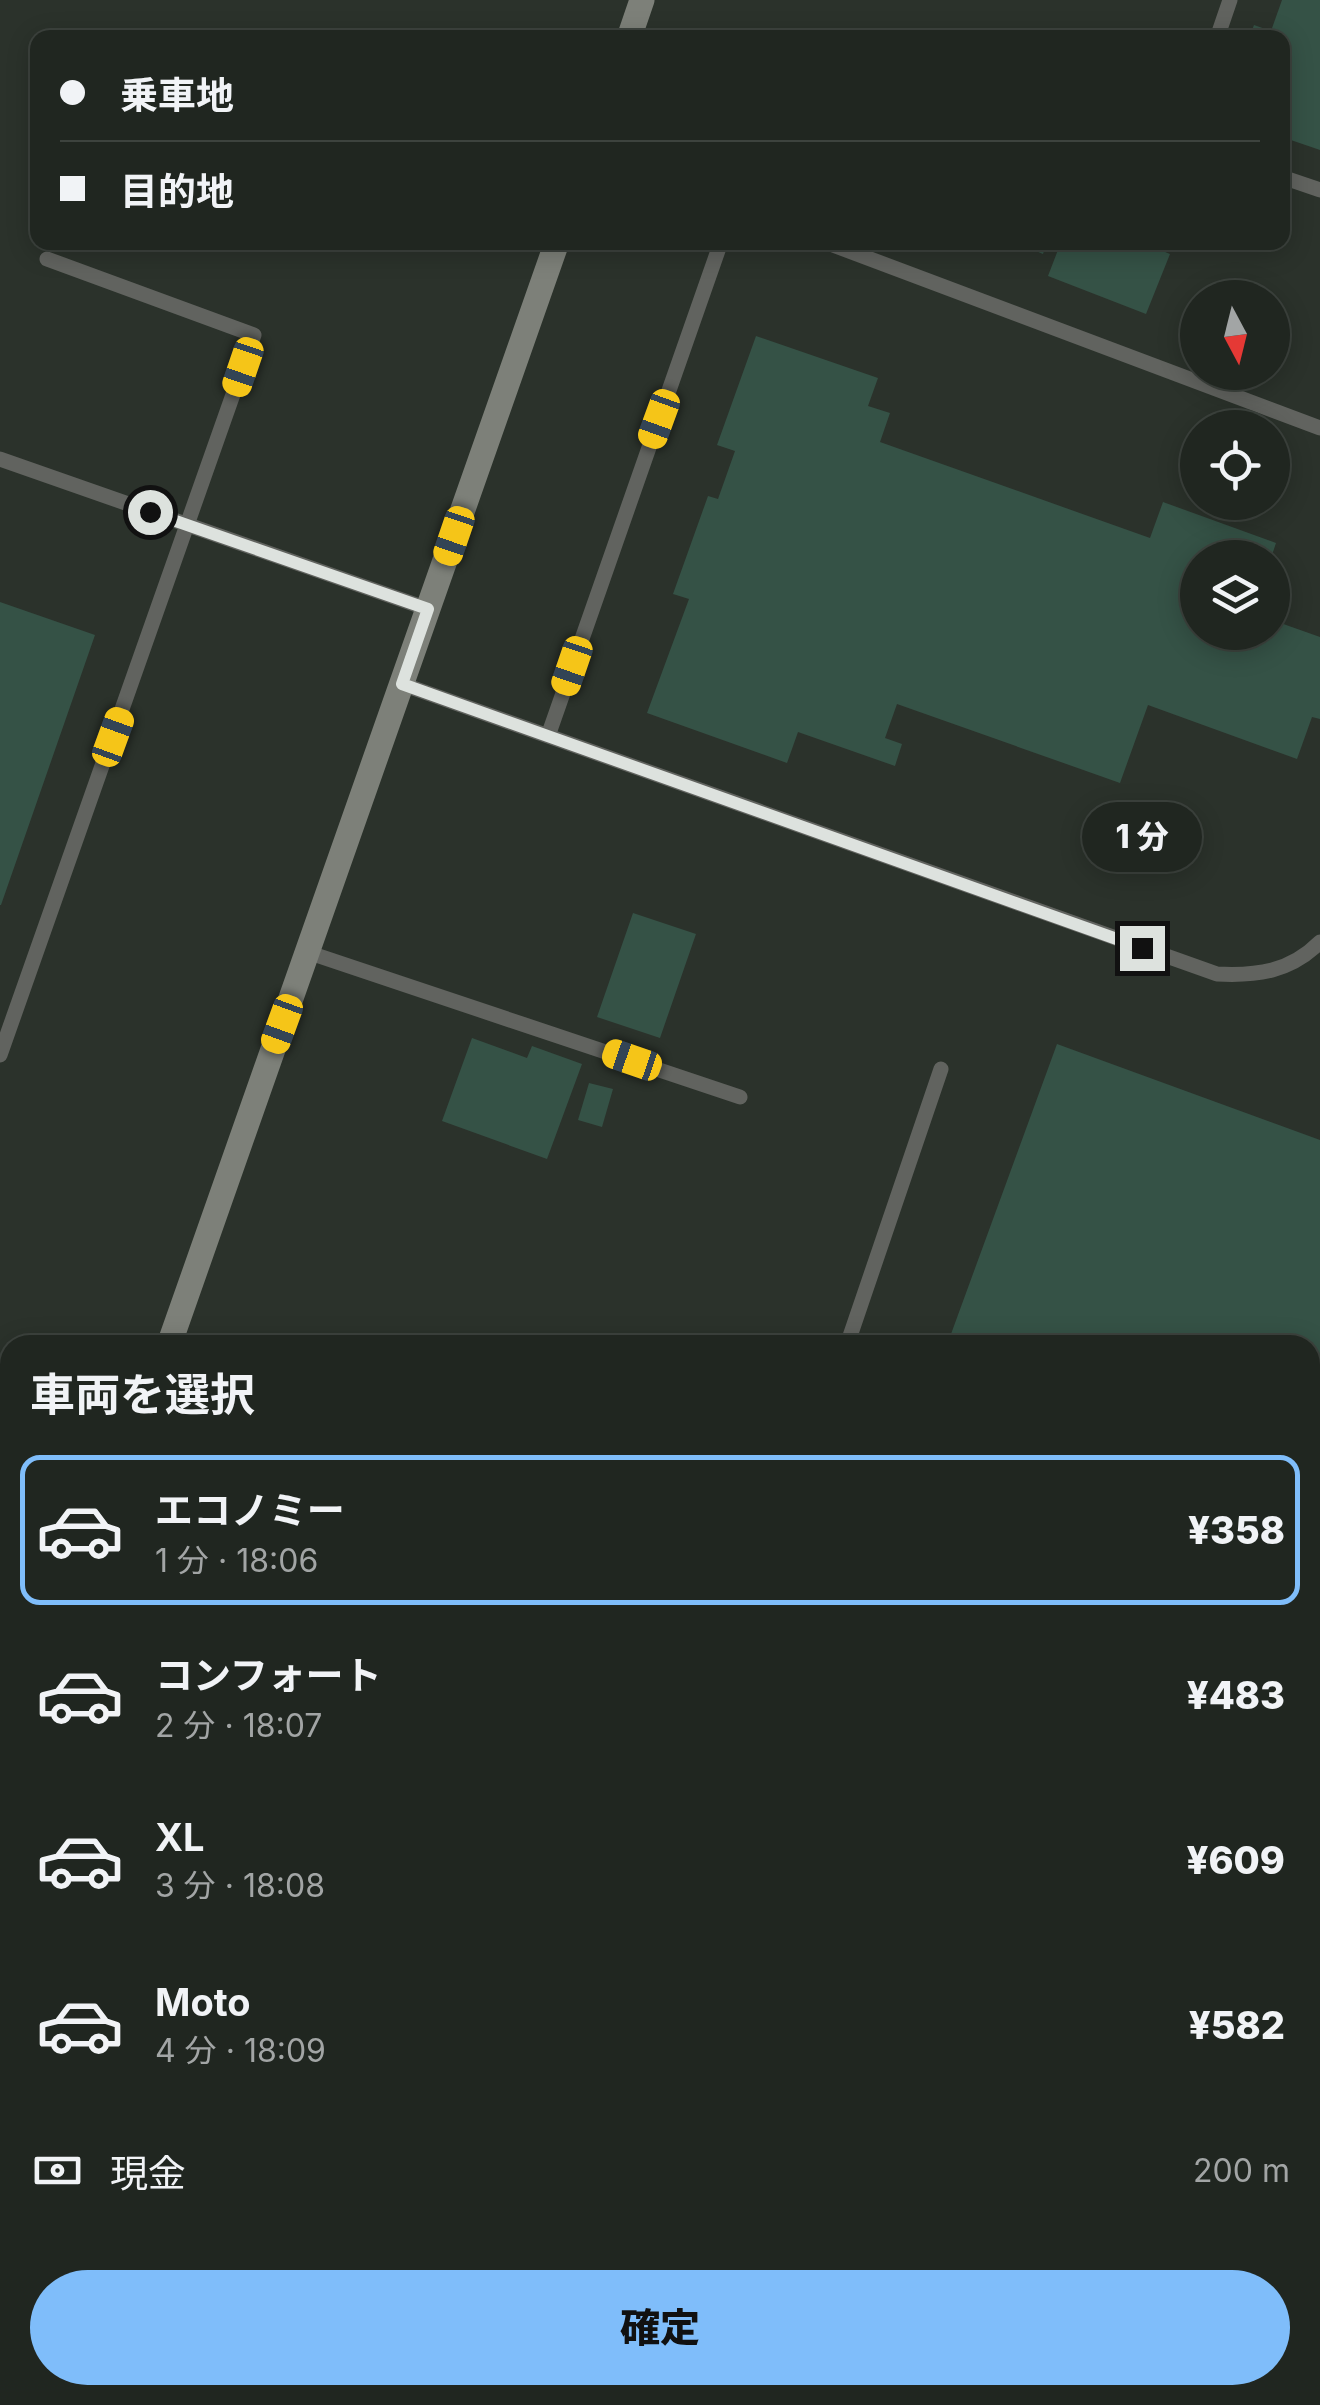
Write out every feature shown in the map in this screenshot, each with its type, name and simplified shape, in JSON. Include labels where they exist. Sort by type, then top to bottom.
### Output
[{"type":"street","points":[[632,30],[642,0]]},
{"type":"street","points":[[173,1335],[555,250]]},
{"type":"lane","points":[[1220,30],[1230,0]]},
{"type":"lane","points":[[1290,180],[1320,190]]},
{"type":"lane","points":[[548,736],[717,250]]},
{"type":"lane","points":[[846,250],[1320,428]]},
{"type":"lane","points":[[0,1054],[254,336],[47,258]]},
{"type":"lane","points":[[0,458],[428,609]]},
{"type":"lane","points":[[402,684],[1217,974],[1258,976],[1304,958],[1320,942]]},
{"type":"lane","points":[[308,952],[740,1096]]},
{"type":"lane","points":[[850,1335],[941,1069]]},
{"type":"building","points":[[1282,0],[1320,0],[1320,150],[1290,140],[1290,30],[1271,30]]},
{"type":"building","points":[[1058,250],[1160,250],[1170,254],[1146,314],[1048,276]]},
{"type":"building","points":[[756,336],[878,378],[868,406],[890,413],[880,442],[1150,538],[1163,502],[1180,508],[1180,520],[1213,520],[1268,540],[1180,540],[1180,650],[1290,650],[1290,626],[1320,637],[1320,719],[1312,717],[1297,759],[1148,705],[1120,783],[897,704],[885,738],[902,744],[895,766],[798,732],[787,763],[647,713],[689,599],[673,594],[708,496],[718,499],[735,451],[717,445]]},
{"type":"building","points":[[0,602],[95,635],[1,905],[0,905]]},
{"type":"building","points":[[633,913],[696,934],[660,1038],[597,1017]]},
{"type":"building","points":[[472,1038],[527,1058],[532,1046],[582,1064],[547,1159],[442,1121]]},
{"type":"building","points":[[1057,1044],[1320,1140],[1320,1335],[951,1335]]},
{"type":"building","points":[[589,1083],[613,1089],[602,1127],[578,1120]]},
{"type":"route","points":[[150,512],[428,609],[402,684],[1142,948]]}]
